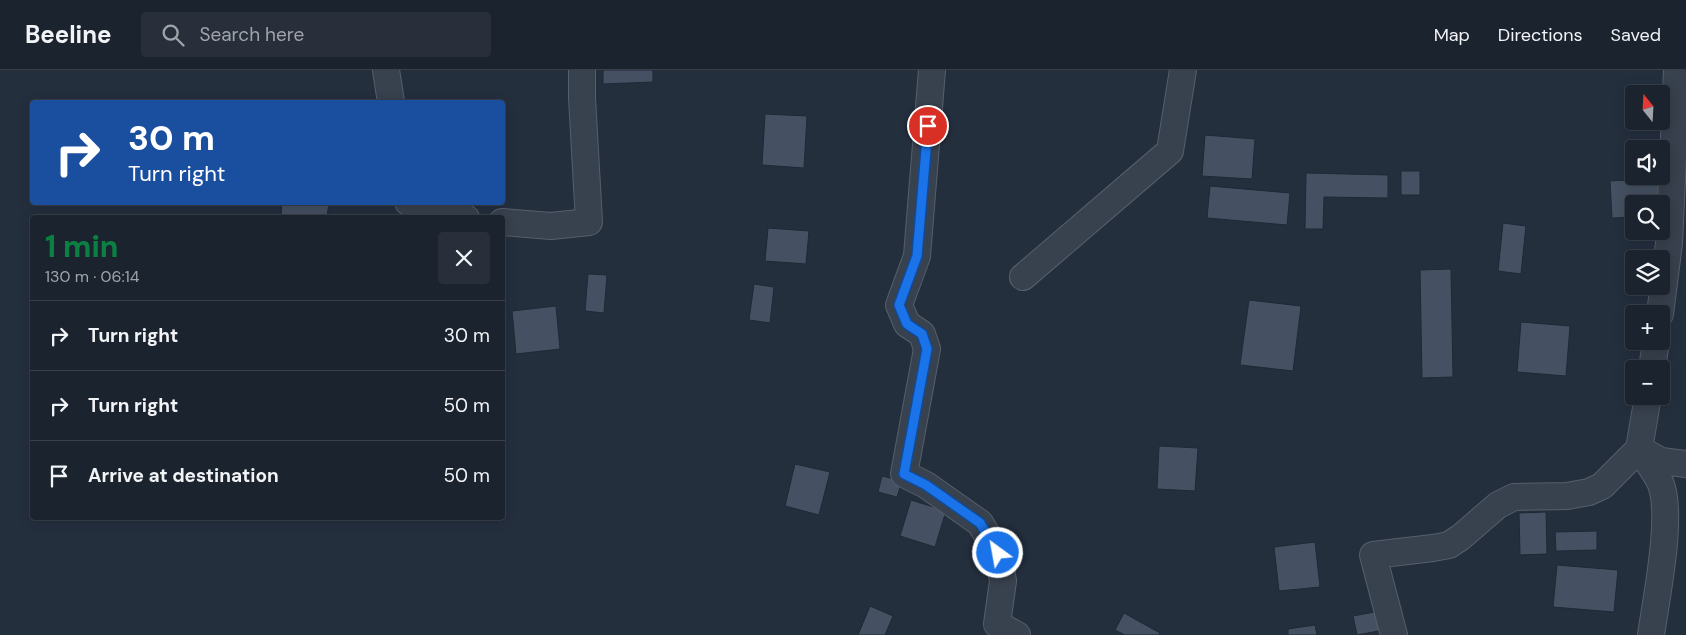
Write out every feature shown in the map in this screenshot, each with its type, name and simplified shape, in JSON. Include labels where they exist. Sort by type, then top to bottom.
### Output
[{"type":"street","points":[[386,70],[391,100]]},
{"type":"street","points":[[505,222],[551,226],[589,222],[582,108],[582,70]]},
{"type":"street","points":[[932,70],[917,256],[899,305],[907,324],[922,334],[927,349],[904,474],[926,485],[980,523],[998,553],[1003,581],[997,624],[1017,635]]},
{"type":"street","points":[[1023,277],[1170,151],[1183,70]]},
{"type":"street","points":[[1661,305],[1669,244],[1677,70]]},
{"type":"street","points":[[412,205],[420,210],[443,215]]},
{"type":"street","points":[[1394,635],[1372,555],[1449,545],[1498,505],[1514,497],[1567,496],[1589,492],[1602,486],[1639,449],[1647,405]]},
{"type":"street","points":[[1639,449],[1661,461],[1686,464]]},
{"type":"street","points":[[1639,449],[1660,482],[1664,499],[1665,526],[1652,635]]},
{"type":"building","points":[[603,70],[653,70],[653,82],[603,84]]},
{"type":"building","points":[[765,114],[807,116],[804,168],[762,165]]},
{"type":"building","points":[[1205,135],[1255,139],[1252,179],[1202,176]]},
{"type":"building","points":[[1401,171],[1420,171],[1420,195],[1401,195]]},
{"type":"building","points":[[1306,173],[1388,175],[1388,198],[1324,197],[1323,229],[1305,229]]},
{"type":"building","points":[[1625,180],[1625,185],[1662,185],[1662,195],[1625,195],[1625,217],[1612,218],[1610,181]]},
{"type":"building","points":[[1210,186],[1290,193],[1287,225],[1207,218]]},
{"type":"building","points":[[282,205],[329,205],[327,215],[281,215]]},
{"type":"building","points":[[1503,223],[1526,226],[1521,274],[1498,271]]},
{"type":"building","points":[[768,228],[809,231],[806,264],[765,261]]},
{"type":"building","points":[[1451,269],[1453,377],[1422,378],[1420,270]]},
{"type":"building","points":[[588,274],[607,275],[604,313],[585,311]]},
{"type":"building","points":[[754,284],[774,287],[770,323],[749,320]]},
{"type":"building","points":[[1249,300],[1301,306],[1293,371],[1240,365]]},
{"type":"building","points":[[556,306],[560,349],[516,354],[512,311]]},
{"type":"building","points":[[1521,322],[1570,326],[1566,376],[1517,372]]},
{"type":"building","points":[[1159,446],[1198,448],[1195,491],[1157,489]]},
{"type":"building","points":[[795,464],[830,472],[819,515],[785,506]]},
{"type":"building","points":[[882,476],[902,481],[897,497],[878,492]]},
{"type":"building","points":[[911,500],[946,511],[935,547],[900,536]]},
{"type":"building","points":[[1546,512],[1547,554],[1520,555],[1519,513]]},
{"type":"building","points":[[1597,531],[1597,550],[1556,551],[1555,532]]},
{"type":"building","points":[[1315,542],[1320,587],[1279,591],[1274,547]]},
{"type":"building","points":[[1557,565],[1618,570],[1614,612],[1553,607]]},
{"type":"building","points":[[870,606],[893,616],[885,635],[858,635]]},
{"type":"building","points":[[1380,611],[1384,630],[1357,635],[1353,616]]},
{"type":"building","points":[[1124,613],[1160,633],[1159,635],[1125,635],[1115,630]]},
{"type":"building","points":[[1315,625],[1317,635],[1288,635],[1288,629]]},
{"type":"route","points":[[928,126],[917,256],[899,305],[907,324],[922,334],[927,349],[904,474],[926,485],[980,523],[998,553]]}]
